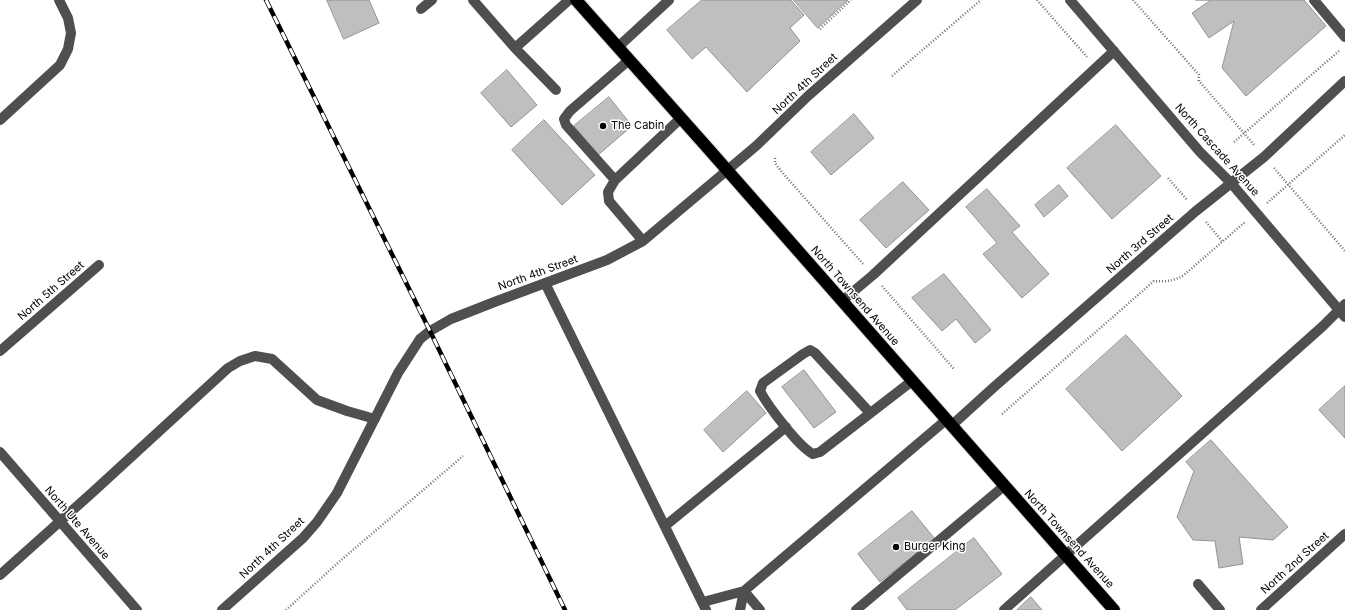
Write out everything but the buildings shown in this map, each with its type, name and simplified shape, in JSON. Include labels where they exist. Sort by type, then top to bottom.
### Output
[{"type":"highway","name":"North Townsend Avenue","points":[[576,0],[1114,610]]},
{"type":"street","points":[[0,120],[60,65],[66,54],[71,33],[68,18],[59,0]]},
{"type":"street","points":[[421,9],[432,0]]},
{"type":"street","points":[[472,0],[515,48],[556,90]]},
{"type":"street","points":[[515,48],[569,0]]},
{"type":"street","points":[[618,47],[669,0]]},
{"type":"street","name":"North 4th Street","points":[[222,610],[303,538],[317,522],[338,492],[398,373],[420,339],[430,331],[458,316],[607,260],[643,241],[756,146],[808,96],[917,0]]},
{"type":"street","name":"North Cascade Avenue","points":[[1070,0],[1200,152],[1231,183],[1343,310]]},
{"type":"street","points":[[1314,0],[1345,37]]},
{"type":"street","points":[[842,301],[1114,51]]},
{"type":"street","points":[[615,180],[566,125],[564,119],[570,111],[629,60]]},
{"type":"street","name":"North 3rd Street","points":[[744,591],[1000,382],[1190,216],[1264,157],[1345,81]]},
{"type":"street","points":[[643,241],[609,201],[608,192],[615,180],[681,118]]},
{"type":"street","name":"North 5th Street","points":[[0,351],[99,265]]},
{"type":"street","points":[[545,283],[704,606],[744,591]]},
{"type":"street","points":[[1004,610],[1323,326],[1343,310]]},
{"type":"street","points":[[870,413],[815,353],[810,350],[763,383],[760,391],[765,400],[786,427],[807,451],[813,454],[820,452],[870,413],[912,380]]},
{"type":"street","points":[[0,575],[228,368],[240,361],[255,356],[272,359],[318,400],[347,411],[375,419]]},
{"type":"street","points":[[665,526],[786,427]]},
{"type":"street","name":"North Ute Avenue","points":[[0,452],[137,610]]},
{"type":"street","points":[[856,610],[1004,486]]},
{"type":"street","name":"North 2nd Street","points":[[1261,610],[1345,534]]},
{"type":"street","points":[[1198,584],[1220,610]]},
{"type":"street","points":[[740,610],[744,591]]},
{"type":"street","points":[[744,591],[760,610]]},
{"type":"path","points":[[820,29],[851,0]]},
{"type":"path","points":[[892,76],[981,0]]},
{"type":"path","points":[[1037,0],[1096,68]]},
{"type":"path","points":[[1133,0],[1199,75],[1199,81],[1345,251]]},
{"type":"path","points":[[1234,142],[1341,50]]},
{"type":"path","points":[[1002,414],[1154,281],[1161,282],[1176,280],[1184,275],[1345,135]]},
{"type":"path","points":[[775,158],[775,163],[781,171],[861,261]]},
{"type":"path","points":[[872,275],[954,369]]},
{"type":"path","points":[[286,610],[346,556],[463,456]]},
{"type":"railway","points":[[266,0],[430,331],[565,610]]},
{"type":"place","name":"The Cabin","points":[[603,126]]},
{"type":"place","name":"Burger King","points":[[896,547]]}]
